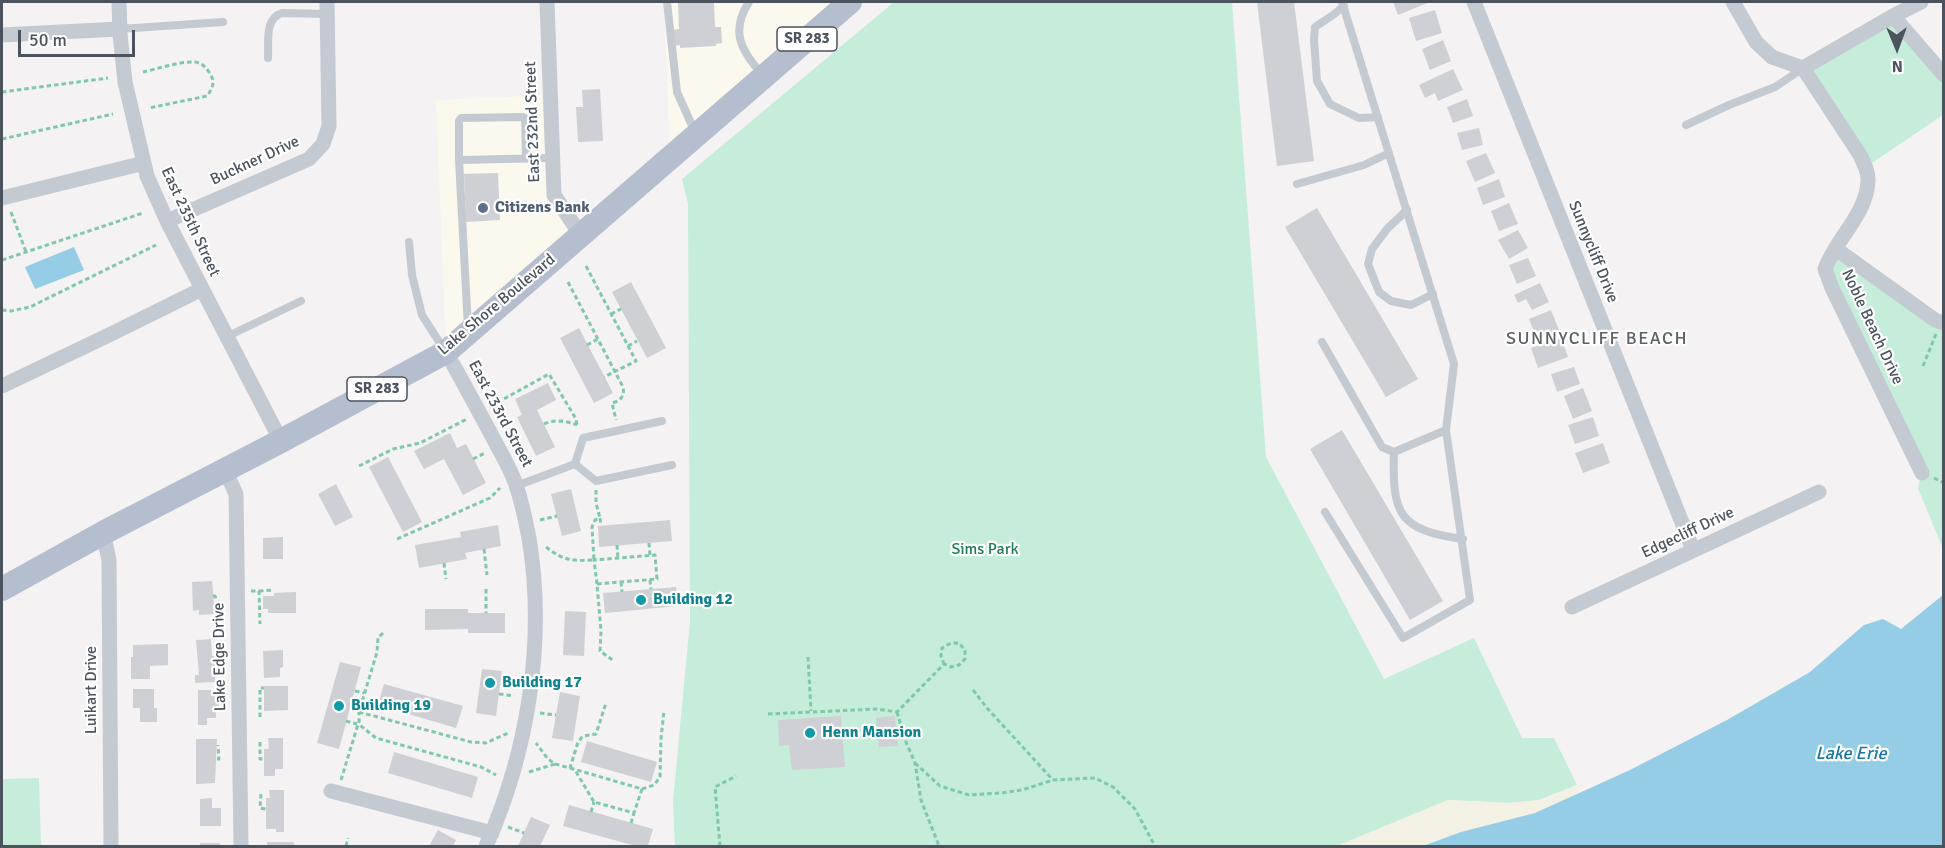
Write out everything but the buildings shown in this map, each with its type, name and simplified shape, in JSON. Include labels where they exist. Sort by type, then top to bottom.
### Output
[{"type":"main road","name":"Lake Shore Boulevard","points":[[2,589],[103,533],[446,352],[764,76],[842,4]]},
{"type":"street","name":"East 235th Street","points":[[119,2],[119,29],[125,82],[147,176],[167,221],[281,441]]},
{"type":"street","name":"East 232nd Street","points":[[547,2],[554,195],[580,234]]},
{"type":"street","name":"Sunnycliff Drive","points":[[1474,2],[1693,550]]},
{"type":"street","points":[[1733,2],[1756,42],[1772,57],[1803,68],[1921,2]]},
{"type":"street","name":"Buckner Drive","points":[[167,221],[309,159],[323,144],[329,126],[327,8]]},
{"type":"street","points":[[1893,16],[1944,75]]},
{"type":"street","points":[[2,35],[119,29]]},
{"type":"street","name":"Noble Beach Drive","points":[[1803,68],[1860,155],[1866,167],[1868,181],[1864,199],[1825,269],[1832,288],[1922,472]]},
{"type":"street","points":[[4,197],[144,163]]},
{"type":"street","points":[[1836,249],[1942,323]]},
{"type":"street","points":[[2,386],[202,289]]},
{"type":"street","name":"East 233rd Street","points":[[446,352],[513,477],[510,485],[525,515],[534,578],[532,670],[528,703],[518,752],[495,835]]},
{"type":"street","name":"Lake Edge Drive","points":[[225,470],[236,494],[241,846]]},
{"type":"street","name":"Edgecliff Drive","points":[[1572,607],[1819,492]]},
{"type":"street","name":"Luikart Drive","points":[[103,533],[109,560],[111,846]]},
{"type":"street","points":[[334,792],[495,835]]},
{"type":"lane","points":[[666,2],[677,92],[696,135]]},
{"type":"lane","points":[[749,2],[741,14],[739,37],[748,58],[764,76]]},
{"type":"lane","points":[[1325,512],[1403,638],[1470,600],[1446,430],[1454,364],[1433,294],[1343,4],[1315,27],[1317,81],[1330,104],[1359,118],[1378,117]]},
{"type":"lane","points":[[268,57],[270,25],[276,15],[327,8]]},
{"type":"lane","points":[[119,29],[223,22]]},
{"type":"lane","points":[[1686,125],[1775,87],[1803,68]]},
{"type":"lane","points":[[468,332],[459,121],[461,118],[525,118],[526,158]]},
{"type":"lane","points":[[1297,184],[1364,165],[1389,153]]},
{"type":"lane","points":[[459,160],[552,158]]},
{"type":"lane","points":[[1407,210],[1372,249],[1368,264],[1379,292],[1391,301],[1411,305],[1433,294]]},
{"type":"lane","points":[[409,242],[412,275],[422,315],[446,352]]},
{"type":"lane","points":[[226,337],[301,301]]},
{"type":"lane","points":[[1322,342],[1382,447],[1394,452],[1446,430]]},
{"type":"lane","points":[[575,464],[583,438],[662,421]]},
{"type":"lane","points":[[1394,452],[1395,493],[1398,507],[1405,519],[1431,533],[1462,539]]},
{"type":"lane","points":[[510,485],[575,464]]},
{"type":"lane","points":[[575,464],[596,481],[672,465]]},
{"type":"path","points":[[142,72],[196,62],[204,66],[213,77],[213,88],[207,96],[149,108]]},
{"type":"path","points":[[2,92],[108,78]]},
{"type":"path","points":[[2,139],[113,114]]},
{"type":"path","points":[[4,197],[26,252]]},
{"type":"path","points":[[2,260],[143,213]]},
{"type":"path","points":[[2,310],[11,311],[30,307],[156,245]]},
{"type":"path","points":[[586,266],[636,361],[604,377]]},
{"type":"path","points":[[568,282],[624,391],[621,398],[612,403],[618,430]]},
{"type":"path","points":[[611,314],[621,309]]},
{"type":"path","points":[[1923,366],[1942,323]]},
{"type":"path","points":[[587,345],[598,339]]},
{"type":"path","points":[[628,346],[638,341]]},
{"type":"path","points":[[489,407],[549,374],[573,413],[583,438]]},
{"type":"path","points":[[359,466],[393,449],[430,440],[470,417]]},
{"type":"path","points":[[544,424],[553,421],[577,425]]},
{"type":"path","points":[[473,459],[488,452]]},
{"type":"path","points":[[596,481],[596,503],[601,525]]},
{"type":"path","points":[[1939,481],[1944,483]]},
{"type":"path","points":[[397,538],[489,498],[510,485]]},
{"type":"path","points":[[538,520],[556,516]]},
{"type":"path","points":[[600,518],[595,520],[592,527],[601,631],[600,651],[614,661]]},
{"type":"path","points":[[649,543],[650,556]]},
{"type":"path","points":[[542,545],[556,555],[571,561],[655,555],[657,579],[597,584]]},
{"type":"path","points":[[617,545],[618,558]]},
{"type":"path","points":[[484,549],[487,575]]},
{"type":"path","points":[[444,563],[446,579]]},
{"type":"path","points":[[650,580],[651,589]]},
{"type":"path","points":[[621,582],[622,592]]},
{"type":"path","points":[[486,589],[486,613]]},
{"type":"path","points":[[238,591],[273,590]]},
{"type":"path","points":[[259,591],[260,624]]},
{"type":"path","points":[[213,596],[219,607]]},
{"type":"path","points":[[334,792],[358,723],[364,693],[377,652],[378,638],[383,633]]},
{"type":"path","points":[[951,643],[958,643],[965,650],[965,659],[959,665],[951,668],[944,664],[941,656],[942,648],[951,643]]},
{"type":"path","points":[[215,658],[221,658],[221,646]]},
{"type":"path","points":[[807,657],[811,711]]},
{"type":"path","points":[[897,712],[944,664]]},
{"type":"path","points":[[260,717],[260,688],[264,688]]},
{"type":"path","points":[[973,690],[1053,780]]},
{"type":"path","points":[[355,691],[364,693]]},
{"type":"path","points":[[499,694],[519,696]]},
{"type":"path","points":[[570,768],[578,742],[583,736],[596,734],[606,703]]},
{"type":"path","points":[[768,714],[877,709],[897,712]]},
{"type":"path","points":[[533,737],[541,751],[555,764],[642,789],[654,785],[660,777],[664,711]]},
{"type":"path","points":[[359,712],[463,741],[479,743],[493,741],[512,731]]},
{"type":"path","points":[[537,712],[556,715]]},
{"type":"path","points":[[897,712],[915,763],[921,800],[939,846]]},
{"type":"path","points":[[346,721],[358,723],[376,738],[481,767],[500,779]]},
{"type":"path","points":[[260,742],[260,759],[264,759]]},
{"type":"path","points":[[217,759],[219,759],[218,745]]},
{"type":"path","points":[[915,763],[940,786],[969,795],[1022,790],[1053,780],[1095,778],[1113,787],[1135,809],[1155,846]]},
{"type":"path","points":[[522,776],[533,770],[555,764]]},
{"type":"path","points":[[575,770],[594,802],[634,813]]},
{"type":"path","points":[[720,846],[716,787],[736,776]]},
{"type":"path","points":[[631,823],[642,789]]},
{"type":"path","points":[[261,794],[260,808],[266,809]]},
{"type":"path","points":[[591,812],[594,802]]},
{"type":"path","points":[[495,835],[524,833]]},
{"type":"path","points":[[346,846],[348,838]]},
{"type":"shaded area","points":[[664,2],[850,2],[670,157]]},
{"type":"shaded area","points":[[550,95],[554,195],[580,234],[446,352],[436,100]]},
{"type":"green space","name":"Sims Park","points":[[894,2],[1232,2],[1266,457],[1384,679],[1474,638],[1522,738],[1554,738],[1577,785],[1539,800],[1509,803],[1448,800],[1337,846],[675,846],[673,801],[690,621],[688,204],[682,179]]},
{"type":"green space","points":[[1893,16],[1943,75],[1943,115],[1866,167],[1803,68]]},
{"type":"green space","points":[[1836,249],[1943,323],[1943,549],[1918,488],[1922,472],[1827,262]]},
{"type":"green space","points":[[39,778],[41,846],[2,846],[2,779]]},
{"type":"sand","points":[[1577,785],[1579,793],[1535,813],[1461,832],[1423,846],[1337,846],[1448,800],[1509,803],[1539,800]]},
{"type":"water","points":[[74,247],[84,270],[35,289],[25,267]]},
{"type":"water","name":"Lake Erie","points":[[1943,595],[1943,846],[1423,846],[1461,832],[1535,813],[1630,770],[1727,720],[1810,672],[1864,625],[1883,619],[1901,629]]},
{"type":"place","name":"Citizens Bank","points":[[483,208]]},
{"type":"place","name":"Building 12","points":[[641,600]]},
{"type":"place","name":"Building 17","points":[[490,683]]},
{"type":"place","name":"Building 19","points":[[339,706]]},
{"type":"place","name":"Henn Mansion","points":[[810,733]]},
{"type":"district","name":"SUNNYCLIFF BEACH","points":[[1597,339]]}]
